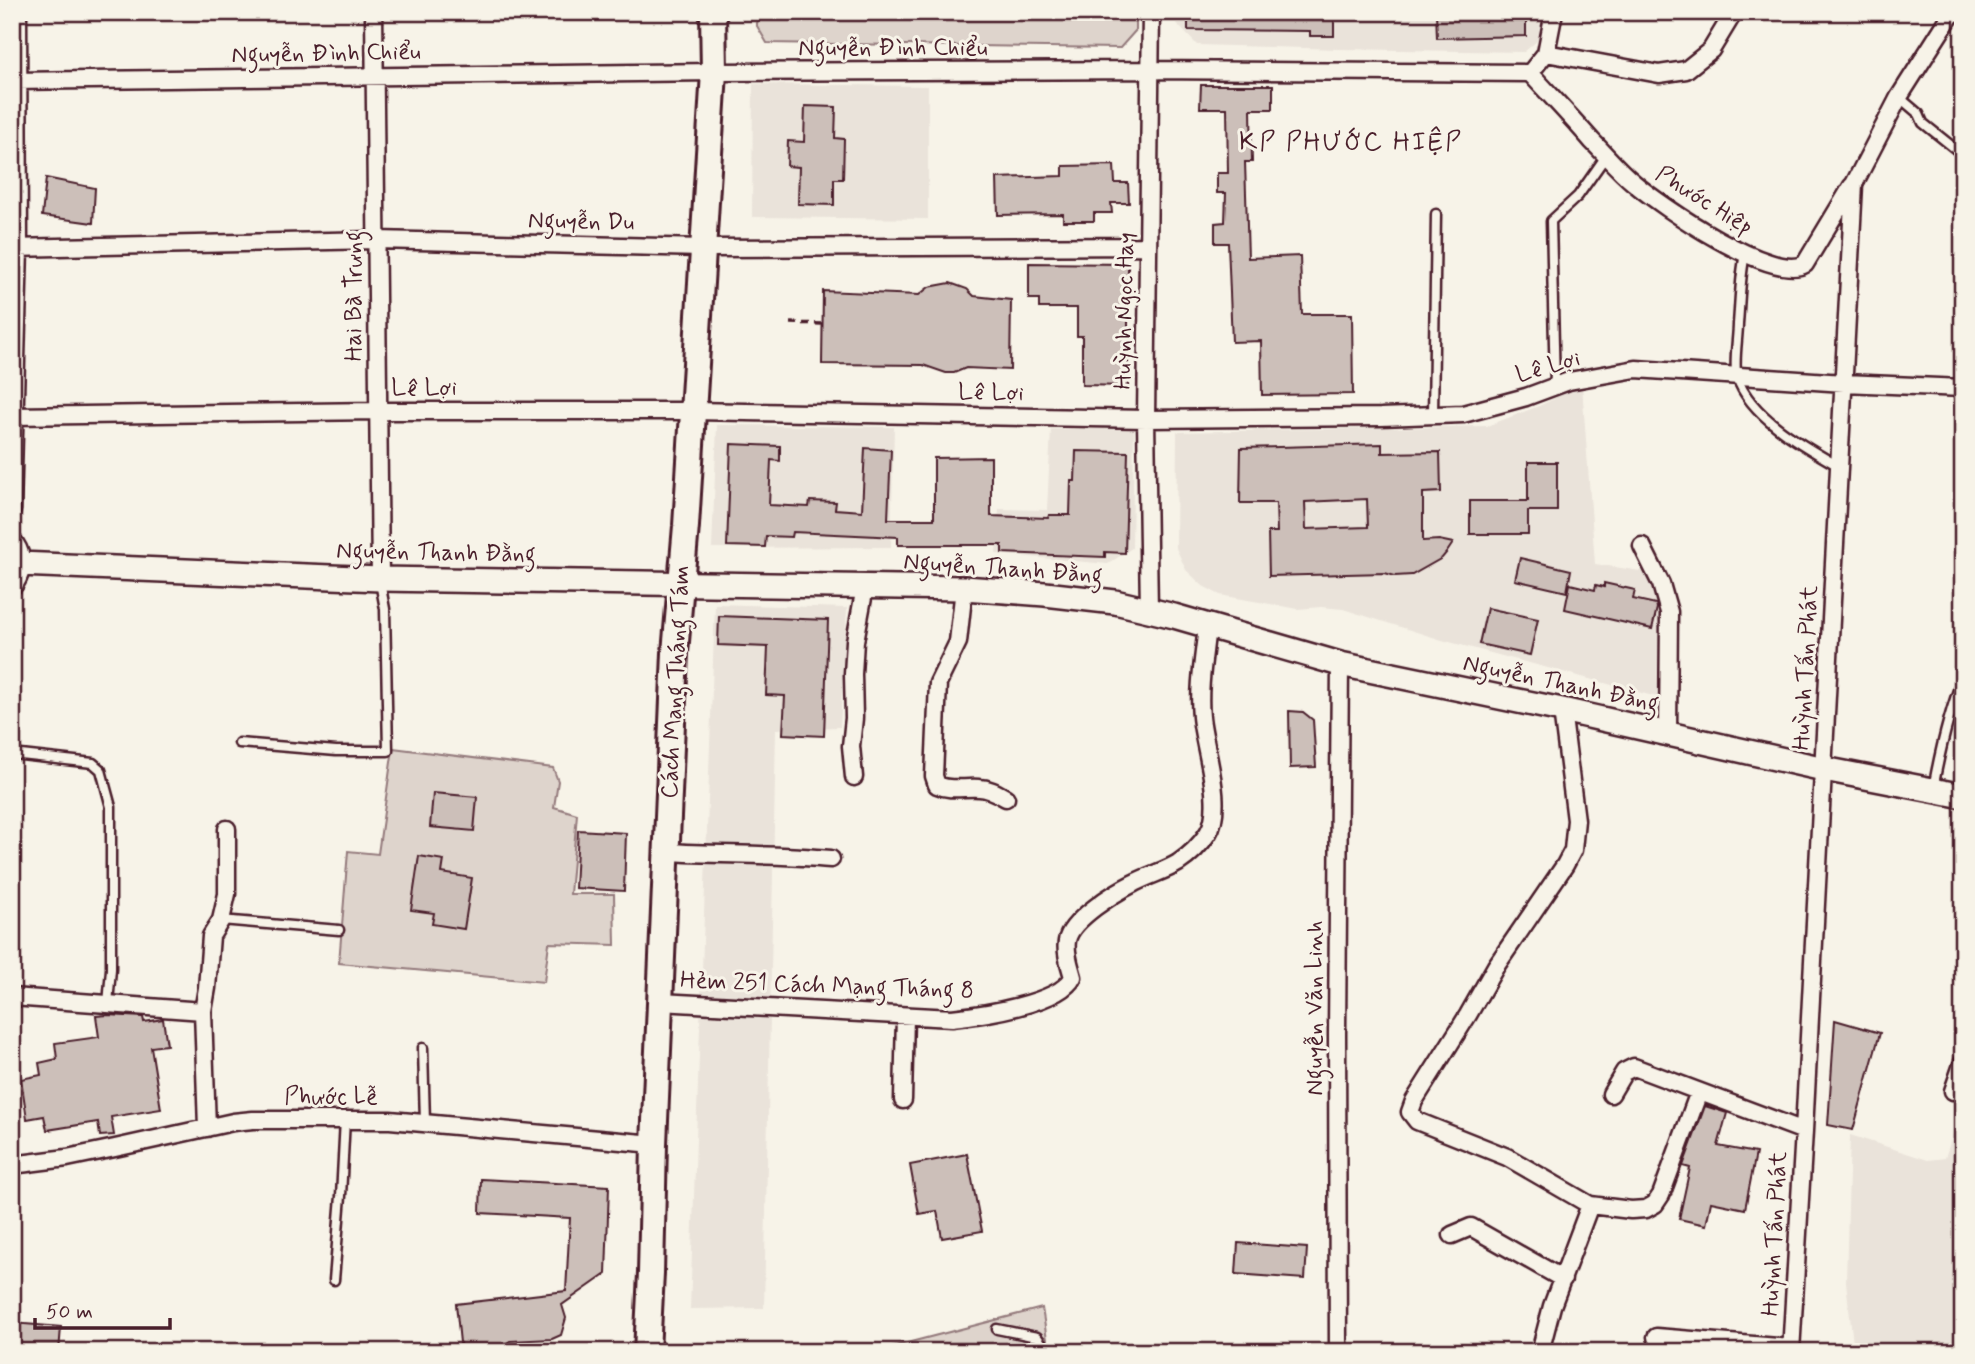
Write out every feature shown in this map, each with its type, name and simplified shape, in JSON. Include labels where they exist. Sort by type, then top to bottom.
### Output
[{"type":"main road","name":"Cách Mạng Tháng Tám","points":[[647,1352],[675,653],[686,526],[714,72],[713,12]]},
{"type":"main road","name":"Nguyễn Thanh Đằng","points":[[14,564],[380,579],[964,588],[1115,602],[1340,664],[1562,710],[1824,769],[1963,796]]},
{"type":"street","points":[[12,510],[16,248],[15,80],[18,12]]},
{"type":"street","name":"Hai Bà Trưng","points":[[374,12],[380,579]]},
{"type":"street","name":"Huỳnh Ngọc Hay","points":[[1149,610],[1146,419],[1151,12]]},
{"type":"street","points":[[1530,73],[1546,52],[1554,12]]},
{"type":"street","points":[[1546,52],[1658,74],[1686,70],[1711,50],[1734,12]]},
{"type":"street","name":"Huỳnh Tấn Phát","points":[[1791,1350],[1854,184],[1899,97],[1953,12]]},
{"type":"street","name":"Nguyễn Đình Chiểu","points":[[15,80],[714,72],[1150,70],[1530,73]]},
{"type":"street","name":"Phước Hiệp","points":[[1530,73],[1634,183],[1701,229],[1745,254],[1786,268],[1798,268],[1805,264],[1854,184]]},
{"type":"street","name":"Nguyễn Du","points":[[16,248],[377,240],[703,248],[1148,246]]},
{"type":"street","name":"Lê Lợi","points":[[13,416],[378,411],[693,411],[1146,419],[1433,415],[1463,414],[1526,397],[1569,381],[1636,369],[1963,388]]},
{"type":"street","points":[[1642,546],[1661,584],[1669,612],[1668,734]]},
{"type":"street","points":[[854,777],[851,746],[854,718],[853,674],[855,641],[865,587]]},
{"type":"street","points":[[964,588],[957,642],[939,683],[934,776],[937,785],[945,789],[982,788],[994,790],[1006,798]]},
{"type":"street","name":"Hẻm 251 Cách Mạng Tháng 8","points":[[660,1002],[952,1018],[982,1015],[1028,1003],[1070,985],[1073,977],[1067,939],[1070,930],[1115,894],[1136,881],[1179,862],[1197,848],[1209,831],[1214,817],[1213,788],[1201,717],[1207,626]]},
{"type":"street","name":"Nguyễn Văn Linh","points":[[1338,1352],[1340,664]]},
{"type":"street","points":[[1562,710],[1576,820],[1573,850],[1496,966],[1414,1101],[1410,1112],[1417,1121],[1507,1157],[1590,1205],[1646,1209],[1655,1204],[1661,1195],[1699,1092]]},
{"type":"street","points":[[207,1128],[202,1011],[207,988],[211,936],[221,920],[228,894],[227,829]]},
{"type":"street","points":[[667,852],[831,859]]},
{"type":"street","points":[[12,997],[202,1011]]},
{"type":"street","points":[[902,1100],[905,1016]]},
{"type":"street","points":[[1953,1091],[1963,1062]]},
{"type":"street","points":[[1611,1094],[1625,1072],[1634,1067],[1804,1131]]},
{"type":"street","name":"Phước Lễ","points":[[12,1165],[79,1155],[253,1120],[390,1120],[654,1144]]},
{"type":"street","points":[[1540,1352],[1552,1306],[1590,1205]]},
{"type":"street","points":[[1452,1236],[1471,1227],[1563,1279]]},
{"type":"street","points":[[1656,1337],[1791,1350]]},
{"type":"lane","points":[[1899,97],[1919,114],[1923,124],[1963,155]]},
{"type":"lane","points":[[1555,386],[1551,221],[1578,196],[1606,156]]},
{"type":"lane","points":[[1433,415],[1436,214]]},
{"type":"lane","points":[[1745,254],[1741,272],[1736,375],[1746,397],[1756,408],[1792,439],[1840,467]]},
{"type":"lane","points":[[239,743],[336,751],[388,751],[385,609],[380,579]]},
{"type":"lane","points":[[1933,790],[1939,754],[1963,677]]},
{"type":"lane","points":[[12,754],[93,764],[101,770],[111,807],[111,969],[108,1004]]},
{"type":"lane","points":[[221,920],[339,930]]},
{"type":"lane","points":[[423,1048],[425,1123]]},
{"type":"lane","points":[[334,1280],[345,1119]]},
{"type":"lane","points":[[997,1329],[1037,1338],[1043,1345],[1044,1352]]},
{"type":"path","points":[[791,323],[822,324]]},
{"type":"shaded area","points":[[757,12],[1136,12],[1136,30],[1120,48],[767,43],[757,26]]},
{"type":"shaded area","points":[[1176,12],[1542,12],[1538,40],[1524,52],[1197,45],[1176,23]]},
{"type":"shaded area","points":[[753,84],[928,86],[928,219],[752,217]]},
{"type":"shaded area","points":[[1582,385],[1595,564],[1647,572],[1660,596],[1657,697],[1442,640],[1343,609],[1298,609],[1220,595],[1203,586],[1186,570],[1176,548],[1177,432],[1487,426],[1539,406]]},
{"type":"shaded area","points":[[717,425],[894,427],[891,547],[712,548]]},
{"type":"shaded area","points":[[1051,429],[1134,429],[1132,548],[1108,564],[996,554],[999,509],[1047,510]]},
{"type":"shaded area","points":[[715,604],[847,608],[840,727],[776,729],[764,1308],[690,1309]]},
{"type":"shaded area","points":[[393,748],[553,768],[558,781],[554,807],[577,814],[570,894],[614,894],[615,945],[549,943],[544,982],[339,963],[348,851],[378,854]]},
{"type":"shaded area","points":[[1963,1102],[1963,1352],[1854,1352],[1846,1282],[1850,1135],[1928,1160],[1945,1158]]},
{"type":"shaded area","points":[[1042,1308],[1049,1352],[872,1352]]},
{"type":"building","points":[[1188,12],[1334,12],[1334,36],[1310,36],[1310,31],[1188,30]]},
{"type":"building","points":[[1436,12],[1526,12],[1526,36],[1437,38]]},
{"type":"building","points":[[1201,85],[1273,85],[1273,109],[1251,109],[1252,162],[1245,162],[1248,258],[1300,256],[1302,314],[1352,314],[1353,394],[1262,395],[1261,341],[1232,342],[1228,243],[1215,243],[1215,223],[1225,222],[1226,193],[1217,193],[1217,173],[1228,173],[1227,108],[1200,108]]},
{"type":"building","points":[[805,106],[836,107],[835,138],[844,139],[843,179],[834,179],[834,205],[798,204],[799,167],[787,166],[788,141],[804,142]]},
{"type":"building","points":[[1114,165],[1115,183],[1128,183],[1129,203],[1111,203],[1112,213],[1094,213],[1094,221],[1063,221],[1063,214],[998,215],[997,178],[1063,176],[1063,166]]},
{"type":"building","points":[[46,178],[95,188],[93,223],[42,216]]},
{"type":"building","points":[[1029,263],[1128,264],[1128,386],[1082,385],[1082,336],[1077,336],[1077,308],[1039,308],[1039,299],[1029,299]]},
{"type":"building","points":[[950,283],[967,289],[974,296],[1011,300],[1010,370],[966,368],[946,373],[923,365],[822,364],[823,291],[919,295],[929,287]]},
{"type":"building","points":[[731,444],[780,446],[780,461],[771,460],[769,505],[809,507],[810,501],[836,502],[835,509],[862,511],[865,448],[891,450],[888,519],[934,519],[934,458],[991,457],[991,516],[1048,518],[1049,515],[1070,515],[1071,481],[1075,481],[1076,451],[1128,452],[1125,553],[1105,552],[1105,557],[1002,553],[1002,545],[898,545],[898,537],[793,532],[792,537],[766,536],[765,547],[727,546]]},
{"type":"building","points":[[1382,444],[1382,453],[1440,452],[1441,492],[1423,493],[1423,541],[1453,543],[1442,558],[1412,575],[1395,576],[1385,573],[1269,576],[1268,532],[1277,532],[1276,503],[1240,503],[1241,448]],"holes":[[[1367,499],[1368,527],[1306,529],[1305,502]]]},
{"type":"building","points":[[1528,462],[1557,462],[1557,511],[1528,511],[1528,534],[1470,534],[1470,501],[1528,501]]},
{"type":"building","points":[[1520,558],[1571,570],[1567,592],[1515,580]]},
{"type":"building","points":[[1604,583],[1635,590],[1633,599],[1656,604],[1652,629],[1565,609],[1570,584],[1595,590],[1596,585],[1604,587]]},
{"type":"building","points":[[1487,608],[1538,619],[1530,655],[1479,644]]},
{"type":"building","points":[[719,616],[828,620],[824,736],[783,734],[785,696],[766,695],[768,647],[718,645]]},
{"type":"building","points":[[1289,711],[1303,712],[1313,720],[1316,767],[1290,768]]},
{"type":"building","points":[[433,793],[477,797],[474,831],[430,827]]},
{"type":"building","points":[[578,830],[626,833],[624,891],[575,888]]},
{"type":"building","points":[[419,856],[444,860],[442,873],[472,878],[464,929],[432,924],[434,913],[411,910]]},
{"type":"building","points":[[96,1016],[143,1017],[144,1022],[163,1019],[167,1045],[151,1047],[161,1109],[111,1117],[114,1135],[100,1136],[98,1122],[47,1130],[44,1116],[27,1119],[21,1079],[41,1075],[39,1063],[57,1059],[55,1043],[99,1037]]},
{"type":"building","points":[[1835,1020],[1880,1033],[1853,1130],[1828,1125]]},
{"type":"building","points":[[1705,1106],[1727,1113],[1718,1146],[1756,1153],[1745,1209],[1711,1202],[1706,1225],[1679,1219],[1690,1168],[1683,1166]]},
{"type":"building","points":[[967,1154],[982,1231],[942,1238],[937,1211],[919,1214],[910,1165]]},
{"type":"building","points":[[481,1179],[609,1186],[606,1274],[562,1305],[566,1318],[561,1335],[552,1339],[510,1341],[493,1352],[461,1352],[456,1304],[566,1291],[570,1218],[480,1213]]},
{"type":"building","points":[[1238,1243],[1307,1248],[1305,1279],[1236,1274]]},
{"type":"building","points":[[12,1323],[61,1327],[59,1352],[12,1352]]},
{"type":"district","name":"KP PHƯỚC HIỆP","points":[[1351,143]]}]
